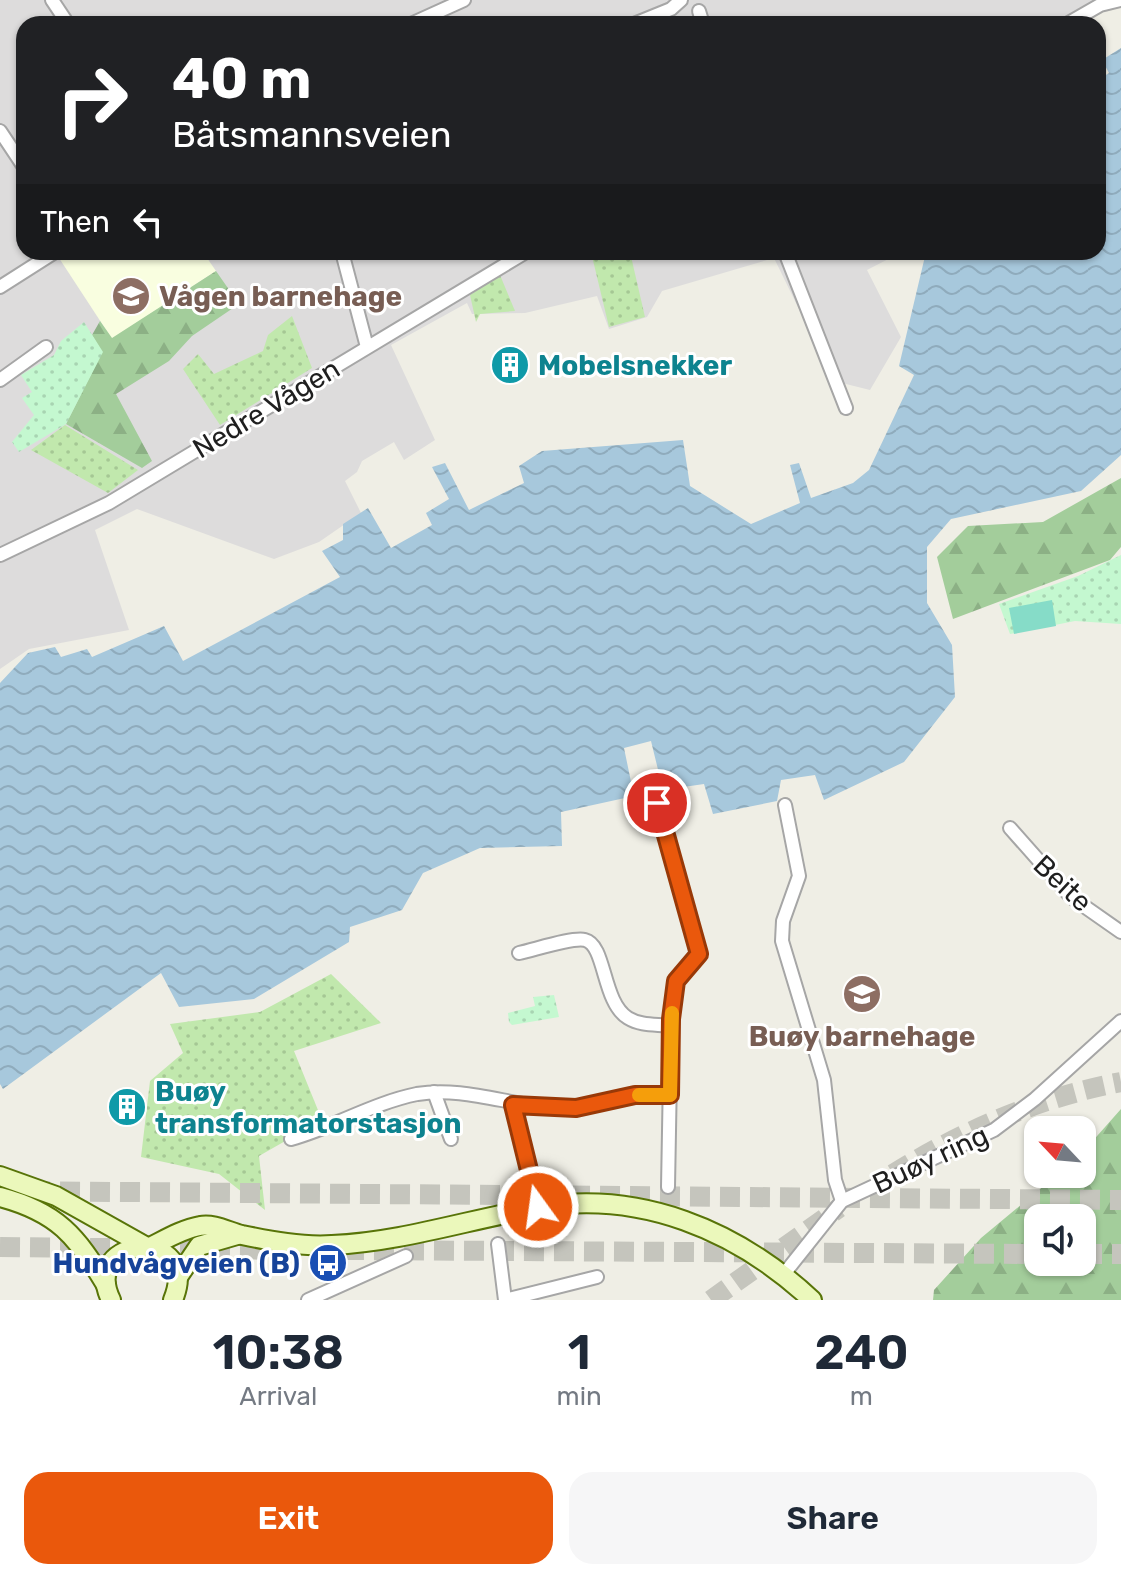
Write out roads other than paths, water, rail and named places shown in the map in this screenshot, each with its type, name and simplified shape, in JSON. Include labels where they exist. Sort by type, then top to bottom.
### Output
[{"type":"main road","points":[[0,1176],[56,1196],[166,1256],[177,1292]]},
{"type":"main road","points":[[0,1197],[31,1207],[69,1230],[108,1296]]},
{"type":"main road","points":[[108,1296],[112,1261],[121,1252],[148,1246],[201,1226],[307,1245],[367,1243],[538,1207],[605,1204],[665,1214],[731,1240],[784,1274],[812,1300]]},
{"type":"main road","points":[[177,1292],[199,1246],[239,1234]]},
{"type":"street","points":[[429,16],[464,0]]},
{"type":"street","points":[[654,16],[671,9],[681,0]]},
{"type":"street","points":[[1081,16],[1100,5],[1118,0]]},
{"type":"street","points":[[699,11],[701,16]]},
{"type":"street","points":[[0,131],[16,155]]},
{"type":"street","points":[[0,287],[42,260]]},
{"type":"street","points":[[344,260],[367,347]]},
{"type":"street","name":"Nedre Vågen","points":[[0,555],[109,503],[513,260]]},
{"type":"street","points":[[788,260],[846,408]]},
{"type":"street","points":[[0,380],[46,347]]},
{"type":"street","points":[[657,803],[699,954],[676,981],[671,1026],[668,1187]]},
{"type":"street","points":[[785,805],[799,876],[783,921],[782,941],[824,1080],[835,1180],[842,1201]]},
{"type":"street","name":"Beite","points":[[1010,828],[1071,897],[1121,932]]},
{"type":"street","points":[[519,953],[579,940],[591,943],[597,950],[610,999],[619,1011],[640,1023],[671,1026]]},
{"type":"street","name":"Buøy ring","points":[[784,1274],[842,1201],[994,1130],[1035,1099],[1121,1021]]},
{"type":"street","points":[[291,1139],[368,1109],[434,1092],[513,1105],[576,1108],[635,1095],[670,1095]]},
{"type":"street","points":[[434,1092],[451,1139]]},
{"type":"street","points":[[513,1105],[538,1207]]},
{"type":"street","points":[[498,1244],[505,1300],[597,1277]]},
{"type":"street","points":[[308,1300],[406,1256]]},
{"type":"water","points":[[1121,48],[1121,455],[1081,491],[951,519],[927,547],[927,603],[952,645],[955,697],[904,762],[824,800],[815,775],[781,780],[777,801],[713,814],[704,784],[663,790],[651,741],[624,748],[634,796],[561,812],[562,846],[480,848],[423,873],[402,910],[350,927],[349,942],[254,999],[179,1007],[161,973],[3,1089],[0,1084],[0,683],[28,653],[55,647],[61,657],[87,649],[92,657],[164,626],[183,661],[340,577],[322,551],[343,540],[343,524],[368,508],[391,548],[432,525],[426,513],[449,499],[432,467],[445,463],[469,510],[524,483],[519,466],[542,451],[683,440],[690,486],[751,524],[800,503],[790,465],[799,463],[811,498],[853,483],[869,470],[914,375],[899,366],[924,260],[1106,260],[1106,75],[1109,73],[1106,57]]},
{"type":"tunnel","points":[[893,1174],[947,1143],[1002,1118],[1060,1097],[1121,1082]]},
{"type":"tunnel","points":[[0,1191],[1121,1200]]},
{"type":"tunnel","points":[[711,1300],[839,1208]]},
{"type":"tunnel","points":[[0,1247],[296,1250]]},
{"type":"tunnel","points":[[344,1250],[1024,1254]]},
{"type":"tunnel","points":[[1096,1254],[1121,1254]]},
{"type":"place","name":"Vågen barnehage","points":[[131,296]]},
{"type":"place","name":"Mobelsnekker","points":[[510,365]]},
{"type":"place","name":"Buøy barnehage","points":[[862,994]]},
{"type":"place","name":"Buøy transformatorstasjon","points":[[127,1107]]},
{"type":"place","name":"Hundvågveien (B)","points":[[328,1263]]}]
